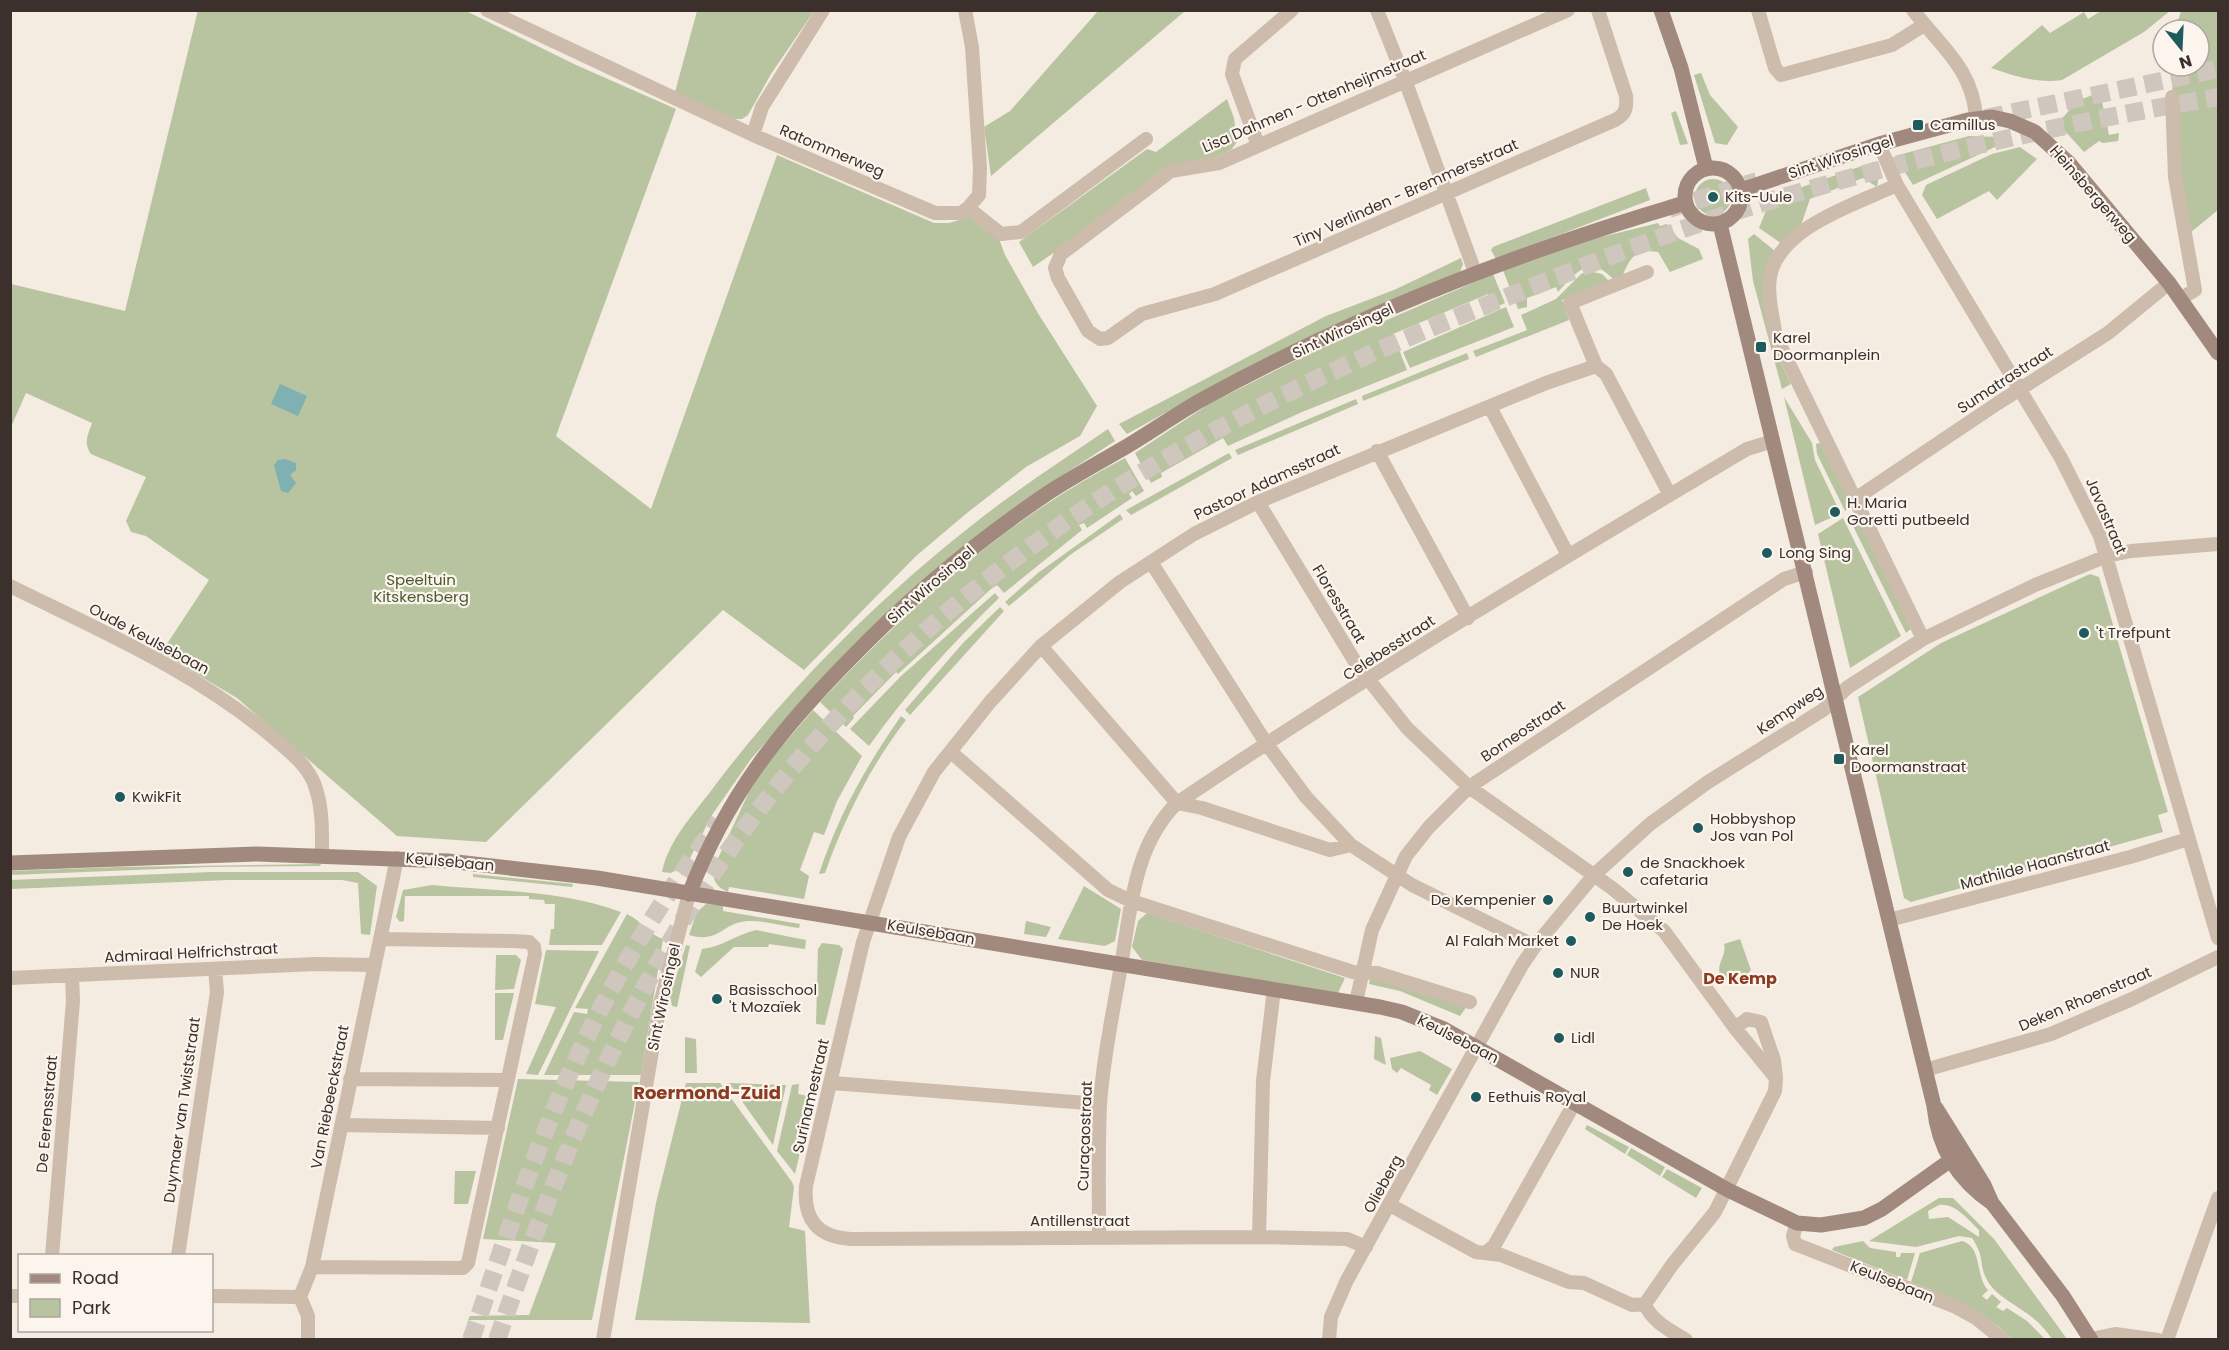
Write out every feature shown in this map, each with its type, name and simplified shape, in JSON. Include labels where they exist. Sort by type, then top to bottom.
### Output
[{"type":"street","name":"Ratommerweg","points":[[487,10],[753,135],[935,213],[961,213],[968,208]]},
{"type":"street","points":[[753,135],[762,107],[823,10]]},
{"type":"street","points":[[965,10],[972,47],[980,168],[979,195],[968,208],[1001,234],[1021,232],[1146,139]]},
{"type":"street","points":[[1258,145],[1232,74],[1235,59],[1292,10]]},
{"type":"street","points":[[1377,10],[1475,272]]},
{"type":"street","name":"Lisa Dahmen - Ottenheijmstraat","points":[[1100,339],[1088,331],[1058,278],[1055,268],[1057,261],[1061,254],[1171,171],[1219,163],[1568,10]]},
{"type":"street","name":"Tiny Verlinden - Bremmersstraat","points":[[1100,339],[1114,335],[1143,314],[1215,294],[1623,116],[1627,107],[1626,96],[1598,10]]},
{"type":"street","points":[[1661,10],[1681,68],[1706,168]]},
{"type":"street","points":[[1758,10],[1775,68],[1781,75],[1892,45],[1924,25]]},
{"type":"street","points":[[1913,10],[1963,69],[1975,101],[1977,118]]},
{"type":"street","points":[[2172,97],[2175,177],[2195,290],[2180,299]]},
{"type":"street","name":"Heinsbergerweg","points":[[1977,118],[1992,117],[2010,121],[2035,132],[2052,146],[2169,283],[2218,353]]},
{"type":"street","name":"Sint Wirosingel","points":[[1741,190],[1879,144],[1977,118]]},
{"type":"street","name":"Javastraat","points":[[1879,144],[1897,185],[2082,496],[2107,556],[2218,938]]},
{"type":"street","points":[[1706,168],[1727,171],[1736,179],[1741,190],[1738,210],[1720,224],[1697,220],[1685,203],[1688,181],[1706,168]]},
{"type":"street","points":[[1897,185],[1802,230],[1782,250],[1770,279],[1770,301],[1776,336],[1923,639]]},
{"type":"street","name":"Sint Wirosingel","points":[[603,1340],[660,1004],[689,894],[718,826],[745,782],[784,730],[880,628],[987,537],[1050,492],[1202,400],[1362,321],[1475,272],[1559,241],[1685,203]]},
{"type":"street","points":[[1720,224],[1934,1106],[1956,1156],[1984,1185],[1992,1203],[2063,1296],[2091,1339],[2115,1334],[2158,1340]]},
{"type":"street","points":[[1647,272],[1570,303],[1599,367],[1670,495]]},
{"type":"street","name":"Sumatrastraat","points":[[1855,500],[2019,389],[2108,333],[2169,283]]},
{"type":"street","name":"Pastoor Adamsstraat","points":[[868,922],[899,837],[914,805],[934,772],[990,702],[1041,646],[1095,600],[1194,534],[1258,502],[1546,383],[1599,367]]},
{"type":"street","points":[[1490,407],[1568,555]]},
{"type":"street","name":"Celebesstraat","points":[[1121,964],[1131,901],[1145,848],[1167,813],[1177,803],[1266,743],[1568,555],[1747,449],[1773,441]]},
{"type":"street","points":[[1377,451],[1468,618]]},
{"type":"street","name":"Floresstraat","points":[[1258,502],[1369,680],[1407,728],[1469,787],[1594,875],[1664,931],[1735,1028],[1776,1078]]},
{"type":"street","name":"Kempweg","points":[[1477,1048],[1535,946],[1594,875],[1667,810],[1823,710],[1848,687],[1923,639],[2035,585],[2107,556],[2131,551],[2218,544]]},
{"type":"street","points":[[1150,562],[1266,743],[1306,796],[1351,845],[1397,875],[1535,946]]},
{"type":"street","name":"Borneostraat","points":[[1356,1002],[1372,930],[1406,855],[1429,827],[1469,787],[1784,579],[1806,572]]},
{"type":"street","name":"Oude Keulsebaan","points":[[10,586],[161,661],[214,694],[284,747],[299,760],[313,782],[323,820],[322,855]]},
{"type":"street","points":[[1041,646],[1177,803],[1202,808],[1330,850],[1351,845]]},
{"type":"street","name":"Keulsebaan","points":[[951,752],[1108,890],[1131,901],[1361,973],[1377,973],[1470,1002]]},
{"type":"street","name":"Mathilde Haanstraat","points":[[1889,920],[2109,863],[2188,839]]},
{"type":"street","name":"Keulsebaan","points":[[10,863],[257,854],[448,861],[565,874],[1356,1002],[1423,1019],[1575,1102],[1728,1190],[1797,1223],[1830,1224],[1864,1218],[1882,1209],[1956,1156]]},
{"type":"street","name":"Van Riebeeckstraat","points":[[300,1297],[312,1267],[343,1125],[373,964],[397,858]]},
{"type":"street","name":"Surinamestraat","points":[[806,1208],[806,1186],[868,922]]},
{"type":"street","points":[[312,1267],[462,1268],[468,1263],[533,964],[534,947],[529,942],[380,939]]},
{"type":"street","name":"Deken Rhoenstraat","points":[[1925,1070],[2051,1034],[2132,999],[2218,957]]},
{"type":"street","name":"Admiraal Helfrichstraat","points":[[10,978],[373,964]]},
{"type":"street","name":"Curaçaostraat","points":[[1099,1238],[1100,1104],[1121,964]]},
{"type":"street","name":"Duymaer van Twiststraat","points":[[178,1254],[217,992],[215,969]]},
{"type":"street","name":"De Eerensstraat","points":[[52,1254],[72,1001],[72,975]]},
{"type":"street","points":[[1259,1237],[1263,1081],[1274,989]]},
{"type":"street","points":[[1645,1304],[1672,1265],[1715,1212],[1728,1190],[1775,1091],[1774,1060],[1761,1022],[1753,1018],[1748,1019],[1735,1028]]},
{"type":"street","name":"Olieberg","points":[[1329,1340],[1331,1317],[1337,1302],[1477,1048]]},
{"type":"street","points":[[350,1079],[507,1080]]},
{"type":"street","points":[[832,1083],[1100,1104]]},
{"type":"street","points":[[1486,1252],[1494,1246],[1575,1102]]},
{"type":"street","points":[[343,1125],[498,1128]]},
{"type":"street","points":[[2167,1340],[2218,1198]]},
{"type":"street","points":[[1390,1205],[1476,1252],[1501,1255],[1569,1282],[1584,1283],[1632,1305],[1645,1304]]},
{"type":"street","name":"Antillenstraat","points":[[806,1208],[816,1226],[825,1233],[839,1238],[1259,1237],[1347,1239],[1366,1247]]},
{"type":"street","name":"Keulsebaan","points":[[1797,1223],[1794,1236],[1796,1244],[1956,1307],[1977,1318],[2003,1340]]},
{"type":"street","points":[[213,1296],[300,1297],[308,1316],[308,1340]]},
{"type":"street","points":[[1645,1304],[1647,1311],[1665,1327],[1686,1340]]},
{"type":"green space","name":"Speeltuin Kitskensberg","points":[[198,10],[466,11],[576,65],[676,109],[556,436],[651,509],[777,155],[934,223],[949,223],[969,217],[999,239],[1005,255],[1039,315],[1097,406],[1080,436],[1026,467],[916,556],[804,670],[723,610],[486,842],[397,836],[237,698],[161,653],[209,580],[146,536],[131,532],[126,521],[146,477],[91,454],[87,443],[92,423],[26,393],[11,427],[11,284],[125,311]]},
{"type":"green space","points":[[697,11],[814,11],[771,74],[748,115],[742,119],[734,119],[675,92]]},
{"type":"green space","points":[[1098,11],[1185,11],[991,176],[984,127],[1010,111]]},
{"type":"green space","points":[[2101,11],[2170,11],[2161,18],[2151,18],[2151,26],[2144,32],[2062,80],[2035,80],[1991,68],[2042,25],[2050,33],[2084,12],[2088,19]]},
{"type":"green space","points":[[2181,11],[2218,11],[2218,210],[2190,233],[2173,133],[2172,78],[2211,78],[2211,18],[2179,18]]},
{"type":"green space","points":[[1701,73],[1710,95],[1738,127],[1727,145],[1715,143],[1694,75]]},
{"type":"green space","points":[[2100,92],[2109,135],[2119,133],[2118,141],[2103,143],[2099,141],[2084,152],[2064,130],[2053,129],[2077,101]]},
{"type":"green space","points":[[1227,99],[1234,118],[1237,142],[1231,150],[1215,157],[1173,165],[1097,223],[1033,267],[1019,242],[1147,149],[1156,152]]},
{"type":"green space","points":[[1676,111],[1688,144],[1680,145],[1671,113]]},
{"type":"green space","points":[[1969,136],[1999,137],[2008,141],[1913,185],[1895,156]]},
{"type":"green space","points":[[2020,147],[2037,159],[1997,200],[1989,191],[1937,219],[1922,195],[1926,185],[1992,154]]},
{"type":"green space","points":[[1873,162],[1877,165],[1879,174],[1877,187],[1863,178],[1810,199],[1800,228],[1782,244],[1759,228],[1771,198]]},
{"type":"green space","points":[[1713,179],[1726,184],[1731,197],[1726,210],[1713,215],[1700,210],[1695,197],[1700,184]]},
{"type":"green space","points":[[1646,188],[1650,200],[1496,259],[1491,250],[1493,247]]},
{"type":"green space","points":[[1658,223],[1660,226],[1667,224],[1678,238],[1699,249],[1703,259],[1670,272],[1658,252],[1639,253],[1631,260],[1622,277],[1614,280],[1598,268],[1584,268],[1558,292],[1556,287],[1527,298],[1527,307],[1518,309],[1503,270],[1565,246]]},
{"type":"green space","points":[[1754,234],[1775,251],[1776,353],[1791,384],[1782,389],[1753,281],[1748,239]]},
{"type":"green space","points":[[1461,258],[1463,264],[1460,272],[1227,379],[1127,434],[1119,424],[1326,316],[1394,290]]},
{"type":"green space","points":[[1588,271],[1602,274],[1609,281],[1562,300],[1569,320],[1476,357],[1473,351],[1527,330],[1521,315],[1556,299],[1581,274]]},
{"type":"green space","points":[[1493,274],[1505,303],[1494,308],[1488,294],[1393,334],[1407,370],[1302,412],[1228,446],[1223,438],[1161,473],[1162,477],[1151,483],[1135,453],[1209,404],[1306,355]]},
{"type":"green space","points":[[1506,307],[1514,327],[1410,368],[1403,352]]},
{"type":"green space","points":[[1467,353],[1469,359],[1363,401],[1362,396]]},
{"type":"green space","points":[[1784,397],[1812,443],[1815,460],[1838,508],[1834,510],[1835,516],[1815,525]]},
{"type":"green space","points":[[1356,399],[1358,404],[1238,455],[1235,450]]},
{"type":"green space","points":[[1108,429],[1115,441],[1031,496],[823,677],[751,759],[712,815],[687,864],[671,873],[662,872],[677,837],[716,784],[776,710],[842,641],[911,576],[985,515]]},
{"type":"green space","points":[[1820,443],[1852,507],[1845,511],[1817,454],[1816,444]]},
{"type":"green space","points":[[1229,453],[1232,458],[1131,515],[1126,510]]},
{"type":"green space","points":[[1125,458],[1144,491],[1136,496],[1132,491],[1129,494],[1132,498],[1087,528],[1084,523],[1079,525],[1082,530],[1004,593],[997,585],[991,589],[898,674],[896,672],[853,716],[854,718],[846,727],[820,702],[889,632],[962,567],[1040,508]]},
{"type":"green space","points":[[1855,513],[1911,629],[1906,633],[1848,516]]},
{"type":"green space","points":[[1120,514],[1123,519],[1070,555],[1009,606],[1005,602],[1038,573]]},
{"type":"green space","points":[[1843,518],[1901,636],[1850,668],[1818,534]]},
{"type":"green space","points":[[2090,574],[2099,577],[2168,812],[2158,815],[2163,832],[1911,902],[1904,898],[1858,697],[1941,643]]},
{"type":"green space","points":[[995,593],[999,598],[931,669],[869,746],[850,729],[900,677]]},
{"type":"green space","points":[[1000,607],[1004,611],[910,715],[905,710],[963,643]]},
{"type":"green space","points":[[813,710],[862,756],[837,801],[824,835],[814,832],[800,870],[809,876],[804,899],[729,887],[728,892],[716,883],[713,869],[749,792],[769,761]]},
{"type":"green space","points":[[901,716],[906,720],[870,774],[850,812],[825,873],[819,874],[854,792]]},
{"type":"green space","points":[[321,864],[320,866],[209,867],[11,875],[10,871],[118,867]]},
{"type":"green space","points":[[212,872],[358,872],[377,886],[370,935],[361,934],[358,883],[342,880],[228,880],[11,889],[11,880]]},
{"type":"green space","points":[[473,874],[573,884],[572,887],[473,877]]},
{"type":"green space","points":[[432,885],[552,895],[621,912],[602,945],[549,945],[551,929],[554,929],[555,904],[545,904],[544,900],[529,899],[529,896],[405,896],[404,921],[400,922],[396,917],[403,890]]},
{"type":"green space","points":[[1084,886],[1121,909],[1115,941],[1105,946],[1058,939]]},
{"type":"green space","points":[[706,904],[723,905],[723,911],[800,924],[799,928],[747,921],[732,925],[707,937],[689,935],[697,912]]},
{"type":"green space","points":[[1147,913],[1345,978],[1338,993],[1142,960],[1132,947],[1138,921]]},
{"type":"green space","points":[[627,914],[651,933],[663,939],[641,1075],[544,1075],[574,1012],[587,1014],[588,1009],[575,1008]]},
{"type":"green space","points":[[1026,921],[1051,927],[1046,937],[1024,934]]},
{"type":"green space","points":[[756,930],[806,940],[805,949],[769,944],[768,947],[734,947],[701,977],[695,972],[702,949],[716,946]]},
{"type":"green space","points":[[1740,939],[1751,970],[1742,980],[1732,983],[1720,975],[1719,967],[1725,948],[1724,944]]},
{"type":"green space","points":[[822,943],[839,945],[843,949],[825,1025],[816,1024],[818,949]]},
{"type":"green space","points":[[686,945],[690,946],[677,1007],[672,1006],[670,996]]},
{"type":"green space","points":[[546,950],[599,951],[538,1075],[526,1074],[556,1007],[535,1004]]},
{"type":"green space","points":[[496,955],[516,955],[521,960],[514,989],[495,990]]},
{"type":"green space","points":[[1376,976],[1467,1006],[1460,1016],[1400,991],[1369,984],[1370,978]]},
{"type":"green space","points":[[495,993],[514,993],[503,1040],[495,1040]]},
{"type":"green space","points":[[1375,1036],[1381,1038],[1386,1065],[1374,1059]]},
{"type":"green space","points":[[685,1037],[696,1039],[697,1073],[685,1073]]},
{"type":"green space","points":[[1420,1051],[1452,1069],[1437,1095],[1429,1090],[1431,1085],[1401,1068],[1397,1073],[1392,1069],[1390,1058]]},
{"type":"green space","points":[[518,1079],[639,1082],[592,1320],[468,1320],[470,1316],[529,1315],[556,1243],[483,1239]]},
{"type":"green space","points":[[686,1083],[720,1083],[792,1182],[794,1187],[789,1227],[805,1231],[810,1323],[635,1320],[656,1203]]},
{"type":"green space","points":[[729,1083],[786,1085],[773,1145]]},
{"type":"green space","points":[[799,1084],[798,1094],[813,1097],[795,1174],[777,1151],[792,1085]]},
{"type":"green space","points":[[1587,1125],[1629,1147],[1625,1154],[1585,1129]]},
{"type":"green space","points":[[1631,1148],[1665,1167],[1660,1176],[1627,1155]]},
{"type":"green space","points":[[1667,1169],[1702,1188],[1696,1198],[1662,1177]]},
{"type":"green space","points":[[455,1171],[476,1171],[468,1204],[454,1204]]},
{"type":"green space","points":[[1939,1198],[1953,1198],[1994,1239],[2067,1339],[2052,1339],[2036,1320],[1995,1290],[1986,1278],[1979,1250],[1972,1238],[1959,1236],[1916,1247],[1869,1241]],"holes":[[[1939,1205],[1956,1209],[1966,1217],[1979,1230],[1979,1237],[1948,1217],[1929,1219],[1928,1211]]]},
{"type":"green space","points":[[1863,1241],[1870,1248],[1896,1252],[1896,1257],[1900,1257],[1901,1253],[1915,1253],[1907,1280],[1832,1250],[1834,1247]]},
{"type":"green space","points":[[1962,1241],[1969,1244],[1976,1256],[1981,1278],[1988,1290],[1982,1296],[1987,1300],[1992,1294],[2001,1302],[1996,1307],[2003,1311],[2007,1308],[2027,1321],[2045,1339],[2012,1339],[1977,1312],[1911,1282],[1920,1253]]},
{"type":"water","points":[[280,384],[307,396],[298,416],[271,404]]},
{"type":"water","points":[[285,459],[296,463],[296,470],[290,475],[296,483],[288,493],[281,491],[274,465],[278,460]]},
{"type":"tunnel","points":[[1986,118],[2218,69]]},
{"type":"tunnel","points":[[497,1340],[552,1190],[615,1046],[651,976],[691,908],[735,842],[784,778],[861,692],[943,616],[1029,548],[1120,486],[1215,431],[1314,380],[1416,334],[1627,250],[1734,212],[1914,161],[2096,120],[2218,97]]},
{"type":"tunnel","points":[[1669,209],[1757,181]]},
{"type":"tunnel","points":[[471,1340],[541,1142],[592,1026],[651,921],[719,821]]},
{"type":"place","name":"Camillus","points":[[1918,125]]},
{"type":"place","name":"Kits-Uule","points":[[1713,197]]},
{"type":"place","name":"Karel Doormanplein","points":[[1761,347]]},
{"type":"place","name":"H. Maria Goretti putbeeld","points":[[1835,512]]},
{"type":"place","name":"Long Sing","points":[[1767,553]]},
{"type":"place","name":"'t Trefpunt","points":[[2084,633]]},
{"type":"place","name":"Karel Doormanstraat","points":[[1839,759]]},
{"type":"place","name":"KwikFit","points":[[120,797]]},
{"type":"place","name":"Hobbyshop Jos van Pol","points":[[1698,828]]},
{"type":"place","name":"de Snackhoek cafetaria","points":[[1628,872]]},
{"type":"place","name":"De Kempenier","points":[[1548,900]]},
{"type":"place","name":"Buurtwinkel De Hoek","points":[[1590,917]]},
{"type":"place","name":"Al Falah Market","points":[[1571,941]]},
{"type":"place","name":"NUR","points":[[1558,973]]},
{"type":"place","name":"Basisschool 't Mozaïek","points":[[717,999]]},
{"type":"place","name":"Lidl","points":[[1559,1038]]},
{"type":"place","name":"Eethuis Royal","points":[[1476,1097]]},
{"type":"district","name":"De Kemp","points":[[1740,978]]},
{"type":"district","name":"Roermond-Zuid","points":[[707,1093]]}]
